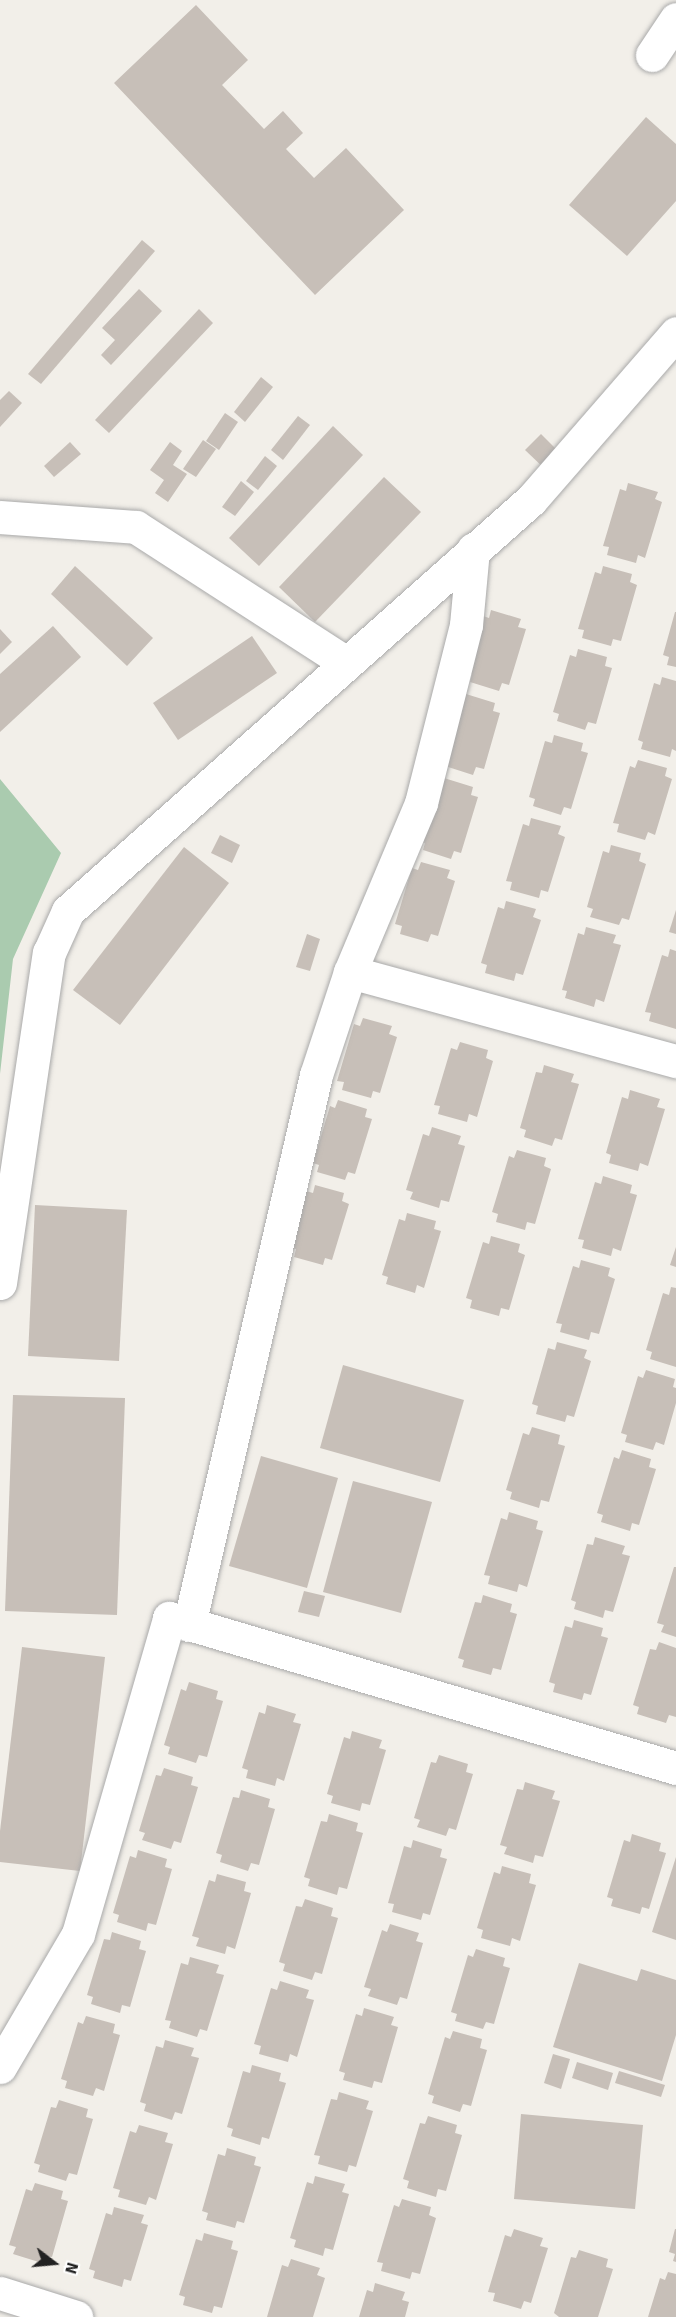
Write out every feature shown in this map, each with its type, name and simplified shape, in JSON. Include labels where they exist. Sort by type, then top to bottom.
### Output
[{"type":"street","points":[[652,55],[676,19]]},
{"type":"street","points":[[0,1283],[49,953],[68,911],[345,662],[531,500],[676,333]]},
{"type":"street","points":[[0,518],[136,527],[345,662]]},
{"type":"street","points":[[189,1624],[316,1075],[350,972],[421,802],[466,625],[473,549]]},
{"type":"street","points":[[350,972],[676,1061]]},
{"type":"street","points":[[0,2067],[78,1934],[169,1618],[676,1768]]},
{"type":"street","points":[[0,2293],[76,2317]]},
{"type":"green space","points":[[0,779],[61,853],[13,959],[0,1074]]},
{"type":"building","points":[[196,5],[248,60],[222,85],[264,129],[283,111],[303,133],[286,149],[314,178],[346,148],[404,210],[315,295],[114,83]]},
{"type":"building","points":[[646,117],[676,144],[676,201],[627,256],[569,205]]},
{"type":"building","points":[[142,240],[155,251],[41,384],[28,374]]},
{"type":"building","points":[[139,289],[162,311],[111,365],[101,355],[115,340],[102,328]]},
{"type":"building","points":[[199,309],[213,323],[109,433],[95,420]]},
{"type":"building","points":[[261,377],[273,387],[245,422],[234,412]]},
{"type":"building","points":[[9,391],[22,403],[0,427],[0,400]]},
{"type":"building","points":[[225,413],[238,422],[219,450],[206,441]]},
{"type":"building","points":[[298,416],[310,425],[283,460],[271,450]]},
{"type":"building","points":[[333,426],[363,455],[259,566],[229,538]]},
{"type":"building","points":[[541,434],[561,454],[546,470],[525,450]]},
{"type":"building","points":[[203,440],[216,449],[196,477],[183,469]]},
{"type":"building","points":[[70,442],[81,454],[54,477],[44,466]]},
{"type":"building","points":[[170,442],[182,451],[173,465],[187,474],[168,502],[155,493],[164,480],[150,470]]},
{"type":"building","points":[[265,456],[277,466],[258,490],[246,481]]},
{"type":"building","points":[[384,477],[421,512],[315,622],[279,587]]},
{"type":"building","points":[[241,481],[254,492],[235,516],[222,507]]},
{"type":"building","points":[[628,483],[658,492],[655,499],[662,502],[645,558],[638,555],[636,563],[607,555],[609,547],[603,546],[620,489],[626,491]]},
{"type":"building","points":[[75,566],[153,638],[127,666],[51,594]]},
{"type":"building","points":[[603,566],[632,574],[630,582],[637,585],[621,641],[613,639],[611,646],[582,638],[584,630],[578,629],[595,572],[601,574]]},
{"type":"building","points":[[491,610],[521,619],[518,627],[526,629],[509,685],[502,683],[499,691],[470,682],[472,674],[466,673],[483,616],[489,618]]},
{"type":"building","points":[[675,612],[676,667],[667,665],[669,657],[663,655]]},
{"type":"building","points":[[53,626],[81,657],[0,732],[0,674]]},
{"type":"building","points":[[0,629],[12,642],[0,654]]},
{"type":"building","points":[[252,636],[277,673],[178,740],[153,703]]},
{"type":"building","points":[[578,649],[607,657],[605,666],[612,668],[596,724],[588,722],[585,730],[557,721],[559,714],[553,712],[570,655],[576,657]]},
{"type":"building","points":[[662,677],[676,681],[676,751],[672,749],[670,757],[641,749],[643,742],[638,740],[654,683],[660,685]]},
{"type":"building","points":[[466,694],[495,703],[493,711],[500,713],[484,769],[476,767],[473,775],[445,766],[458,701],[464,702]]},
{"type":"building","points":[[554,735],[583,743],[581,751],[588,753],[571,809],[564,807],[561,815],[533,806],[535,799],[529,797],[545,741],[552,743]]},
{"type":"building","points":[[638,760],[667,768],[665,776],[672,779],[655,835],[648,832],[645,840],[617,832],[619,824],[613,823],[630,766],[635,768]]},
{"type":"building","points":[[444,778],[473,787],[471,795],[478,797],[461,853],[454,851],[451,859],[423,850],[425,843],[419,841]]},
{"type":"building","points":[[531,818],[561,826],[558,834],[565,837],[548,892],[541,890],[539,898],[510,890],[512,882],[506,881],[523,824],[529,826]]},
{"type":"building","points":[[220,835],[240,845],[232,863],[211,853]]},
{"type":"building","points":[[611,845],[641,853],[639,861],[646,864],[629,920],[622,918],[619,925],[590,917],[593,909],[587,907],[603,851],[609,853]]},
{"type":"building","points":[[184,847],[229,883],[120,1025],[73,990]]},
{"type":"building","points":[[421,862],[450,870],[447,878],[455,881],[438,936],[431,934],[428,942],[400,934],[402,926],[395,924],[412,868],[418,870]]},
{"type":"building","points":[[506,901],[536,909],[533,917],[541,920],[523,975],[516,973],[514,981],[485,973],[487,965],[481,963],[498,907],[504,909]]},
{"type":"building","points":[[676,910],[676,934],[669,932]]},
{"type":"building","points":[[586,927],[616,935],[613,943],[621,945],[604,1002],[596,999],[594,1007],[565,998],[567,991],[562,990],[578,933],[584,935]]},
{"type":"building","points":[[307,934],[320,939],[310,971],[296,967]]},
{"type":"building","points":[[670,949],[676,951],[676,1029],[649,1021],[651,1013],[645,1012],[662,955],[668,957]]},
{"type":"building","points":[[363,1018],[392,1026],[389,1034],[397,1037],[380,1093],[373,1091],[371,1098],[342,1090],[344,1082],[337,1081],[354,1024],[360,1026]]},
{"type":"building","points":[[460,1042],[488,1050],[486,1058],[493,1061],[477,1117],[469,1114],[467,1122],[438,1114],[440,1106],[434,1105],[451,1048],[457,1050]]},
{"type":"building","points":[[544,1065],[574,1074],[571,1082],[579,1084],[562,1140],[555,1138],[552,1146],[524,1137],[526,1130],[520,1128],[536,1072],[542,1073]]},
{"type":"building","points":[[630,1090],[660,1099],[657,1107],[665,1109],[648,1166],[640,1163],[638,1171],[609,1163],[611,1155],[606,1153],[622,1097],[628,1099]]},
{"type":"building","points":[[338,1100],[367,1109],[365,1117],[372,1119],[355,1174],[348,1172],[345,1180],[317,1172],[319,1165],[313,1163],[330,1106],[335,1108]]},
{"type":"building","points":[[432,1127],[461,1136],[458,1144],[465,1146],[449,1202],[441,1200],[439,1208],[410,1199],[413,1192],[406,1190],[423,1134],[429,1136]]},
{"type":"building","points":[[517,1150],[546,1158],[544,1166],[551,1169],[535,1224],[527,1222],[525,1230],[496,1222],[498,1214],[492,1212],[509,1156],[514,1158]]},
{"type":"building","points":[[603,1176],[632,1185],[630,1193],[637,1195],[621,1251],[613,1248],[611,1256],[582,1248],[584,1240],[578,1239],[595,1182],[601,1184]]},
{"type":"building","points":[[315,1185],[344,1193],[342,1201],[349,1204],[332,1260],[325,1258],[323,1265],[294,1257],[296,1249],[290,1248],[306,1191],[313,1193]]},
{"type":"building","points":[[35,1205],[127,1210],[119,1361],[28,1356]]},
{"type":"building","points":[[407,1213],[436,1221],[434,1229],[441,1231],[424,1288],[417,1285],[415,1293],[386,1284],[388,1277],[382,1275],[399,1219],[405,1221]]},
{"type":"building","points":[[491,1236],[520,1244],[518,1252],[525,1255],[509,1310],[501,1308],[499,1316],[470,1308],[472,1300],[466,1298],[483,1242],[489,1244]]},
{"type":"building","points":[[676,1247],[676,1267],[670,1265]]},
{"type":"building","points":[[581,1260],[610,1268],[608,1276],[615,1279],[599,1334],[591,1332],[589,1340],[560,1332],[562,1324],[556,1323],[573,1266],[579,1268]]},
{"type":"building","points":[[671,1287],[676,1288],[676,1367],[650,1359],[652,1352],[646,1350],[663,1293],[669,1295]]},
{"type":"building","points":[[557,1342],[587,1350],[584,1358],[591,1361],[574,1417],[567,1415],[565,1422],[536,1414],[538,1406],[532,1404],[548,1348],[555,1350]]},
{"type":"building","points":[[343,1365],[464,1400],[440,1482],[320,1448]]},
{"type":"building","points":[[646,1370],[675,1379],[673,1387],[676,1388],[676,1403],[664,1445],[656,1442],[653,1450],[625,1442],[627,1435],[621,1433],[638,1376],[643,1378]]},
{"type":"building","points":[[13,1395],[125,1398],[117,1615],[5,1611]]},
{"type":"building","points":[[532,1427],[560,1435],[558,1444],[565,1446],[549,1502],[541,1500],[539,1508],[510,1499],[512,1492],[506,1490],[523,1433],[529,1435]]},
{"type":"building","points":[[622,1450],[651,1459],[649,1467],[656,1469],[639,1525],[632,1523],[630,1531],[601,1522],[603,1515],[597,1513],[614,1457],[619,1459]]},
{"type":"building","points":[[261,1456],[338,1478],[307,1588],[229,1566]]},
{"type":"building","points":[[353,1481],[432,1502],[401,1613],[323,1592]]},
{"type":"building","points":[[509,1512],[538,1521],[536,1529],[543,1531],[527,1587],[519,1584],[517,1592],[488,1584],[490,1576],[484,1575],[501,1518],[507,1520]]},
{"type":"building","points":[[595,1537],[625,1546],[622,1554],[630,1556],[613,1612],[605,1610],[603,1618],[574,1609],[576,1602],[571,1600],[587,1544],[593,1545]]},
{"type":"building","points":[[674,1567],[676,1567],[676,1637],[661,1632],[664,1625],[657,1623]]},
{"type":"building","points":[[304,1591],[325,1596],[319,1617],[298,1612]]},
{"type":"building","points":[[483,1595],[512,1604],[510,1612],[517,1614],[501,1670],[493,1668],[491,1675],[462,1667],[464,1660],[458,1658],[475,1602],[481,1603]]},
{"type":"building","points":[[574,1620],[603,1628],[601,1636],[608,1638],[591,1695],[584,1693],[582,1700],[553,1692],[555,1684],[549,1682],[565,1626],[572,1628]]},
{"type":"building","points":[[659,1642],[676,1648],[676,1717],[669,1715],[666,1723],[637,1714],[639,1707],[633,1705],[650,1649],[656,1650]]},
{"type":"building","points":[[22,1647],[105,1657],[80,1871],[0,1862],[0,1831]]},
{"type":"building","points":[[189,1682],[218,1691],[216,1699],[223,1701],[207,1757],[199,1755],[196,1763],[168,1754],[170,1747],[164,1745],[181,1689],[186,1691]]},
{"type":"building","points":[[267,1705],[296,1714],[293,1722],[301,1724],[284,1781],[277,1778],[275,1786],[246,1778],[248,1770],[242,1768],[259,1712],[265,1714]]},
{"type":"building","points":[[352,1731],[382,1740],[379,1748],[386,1750],[370,1805],[362,1803],[360,1811],[331,1803],[333,1796],[327,1794],[344,1737],[350,1739]]},
{"type":"building","points":[[439,1755],[468,1764],[466,1772],[473,1774],[456,1830],[449,1828],[446,1836],[417,1827],[420,1820],[414,1818],[431,1762],[436,1763]]},
{"type":"building","points":[[164,1768],[193,1777],[191,1785],[198,1787],[181,1843],[174,1841],[171,1849],[142,1840],[145,1833],[139,1831],[156,1775],[161,1776]]},
{"type":"building","points":[[525,1782],[555,1791],[552,1799],[560,1801],[543,1857],[535,1855],[533,1863],[504,1854],[507,1847],[500,1845],[517,1789],[523,1790]]},
{"type":"building","points":[[241,1790],[270,1799],[268,1807],[275,1809],[259,1865],[251,1863],[248,1871],[220,1862],[222,1855],[216,1853],[233,1797],[239,1798]]},
{"type":"building","points":[[329,1814],[358,1823],[356,1831],[363,1833],[347,1889],[339,1887],[337,1895],[308,1886],[310,1879],[304,1877],[321,1821],[327,1822]]},
{"type":"building","points":[[632,1834],[661,1843],[659,1851],[666,1853],[649,1909],[642,1907],[640,1914],[611,1906],[613,1899],[607,1897],[624,1840],[630,1842]]},
{"type":"building","points":[[413,1840],[442,1849],[440,1857],[447,1859],[430,1915],[423,1913],[421,1920],[392,1912],[394,1904],[388,1903],[404,1846],[411,1848]]},
{"type":"building","points":[[138,1850],[167,1859],[165,1867],[172,1869],[156,1925],[148,1923],[146,1931],[117,1922],[119,1915],[113,1913],[130,1856],[136,1858]]},
{"type":"building","points":[[676,1857],[676,1940],[652,1932]]},
{"type":"building","points":[[502,1866],[531,1874],[529,1883],[536,1885],[520,1941],[512,1938],[510,1946],[481,1938],[483,1930],[477,1928],[494,1872],[500,1874]]},
{"type":"building","points":[[217,1874],[246,1882],[244,1891],[251,1893],[235,1949],[227,1946],[225,1954],[196,1946],[199,1938],[192,1936],[209,1880],[215,1882]]},
{"type":"building","points":[[305,1899],[333,1908],[331,1916],[338,1918],[322,1974],[315,1972],[312,1980],[283,1971],[285,1964],[279,1962],[296,1906],[302,1907]]},
{"type":"building","points":[[390,1924],[419,1933],[416,1941],[423,1943],[407,1999],[400,1997],[397,2005],[368,1996],[371,1989],[364,1987],[382,1930],[387,1932]]},
{"type":"building","points":[[112,1932],[141,1941],[139,1949],[146,1951],[130,2007],[122,2005],[120,2013],[91,2004],[93,1997],[87,1995],[104,1939],[110,1940]]},
{"type":"building","points":[[476,1949],[505,1958],[503,1966],[510,1968],[494,2024],[486,2022],[483,2029],[455,2021],[457,2014],[451,2012],[468,1955],[473,1957]]},
{"type":"building","points":[[190,1957],[219,1965],[216,1973],[224,1975],[207,2031],[200,2029],[197,2037],[169,2028],[171,2021],[165,2020],[181,1963],[188,1965]]},
{"type":"building","points":[[579,1963],[637,1981],[641,1969],[676,1980],[676,2035],[662,2081],[553,2047]]},
{"type":"building","points":[[280,1981],[309,1990],[306,1998],[314,2000],[297,2057],[290,2054],[288,2062],[259,2054],[261,2046],[254,2044],[271,1988],[277,1990]]},
{"type":"building","points":[[364,2008],[394,2017],[391,2025],[398,2027],[382,2083],[374,2081],[372,2088],[343,2080],[345,2073],[339,2071],[356,2014],[362,2016]]},
{"type":"building","points":[[86,2016],[115,2024],[113,2033],[120,2035],[104,2091],[96,2088],[93,2096],[65,2088],[67,2081],[61,2079],[78,2022],[83,2024]]},
{"type":"building","points":[[453,2031],[482,2039],[480,2048],[487,2050],[471,2106],[463,2104],[460,2112],[432,2103],[434,2096],[428,2094],[445,2037],[450,2039]]},
{"type":"building","points":[[165,2040],[194,2048],[191,2056],[199,2058],[182,2114],[175,2112],[172,2120],[144,2111],[146,2104],[140,2102],[156,2046],[163,2048]]},
{"type":"building","points":[[553,2054],[570,2059],[561,2089],[544,2083]]},
{"type":"building","points":[[577,2062],[613,2073],[608,2090],[572,2078]]},
{"type":"building","points":[[252,2065],[281,2073],[279,2081],[286,2083],[269,2139],[262,2137],[260,2145],[231,2136],[233,2129],[227,2127],[243,2071],[250,2073]]},
{"type":"building","points":[[619,2071],[665,2085],[661,2097],[615,2083]]},
{"type":"building","points":[[339,2092],[369,2101],[366,2109],[373,2111],[356,2167],[349,2165],[347,2172],[318,2164],[320,2156],[314,2155],[331,2099],[337,2100]]},
{"type":"building","points":[[59,2100],[88,2109],[86,2117],[93,2119],[77,2175],[69,2173],[66,2181],[38,2172],[40,2165],[34,2163],[51,2107],[56,2108]]},
{"type":"building","points":[[521,2114],[643,2125],[635,2209],[514,2199]]},
{"type":"building","points":[[428,2116],[457,2125],[455,2133],[462,2135],[446,2191],[438,2189],[436,2197],[407,2188],[409,2181],[403,2179],[420,2123],[425,2124]]},
{"type":"building","points":[[139,2125],[168,2133],[165,2142],[173,2144],[156,2200],[149,2197],[146,2205],[118,2197],[120,2190],[113,2188],[130,2131],[136,2133]]},
{"type":"building","points":[[227,2148],[256,2157],[254,2165],[261,2167],[244,2223],[237,2221],[235,2228],[206,2220],[208,2213],[202,2211],[218,2154],[225,2156]]},
{"type":"building","points":[[315,2176],[345,2184],[342,2192],[349,2194],[333,2250],[325,2248],[323,2256],[294,2247],[296,2240],[290,2238],[307,2182],[313,2184]]},
{"type":"building","points":[[35,2183],[63,2191],[61,2199],[68,2201],[52,2257],[45,2255],[42,2263],[13,2254],[16,2247],[9,2245],[26,2189],[32,2191]]},
{"type":"building","points":[[402,2199],[431,2207],[429,2215],[436,2218],[420,2274],[412,2272],[410,2279],[381,2271],[383,2263],[377,2262],[394,2205],[399,2207]]},
{"type":"building","points":[[114,2207],[144,2215],[141,2223],[148,2225],[131,2281],[124,2279],[122,2287],[93,2278],[95,2271],[89,2269],[106,2213],[112,2215]]},
{"type":"building","points":[[514,2229],[543,2238],[540,2246],[548,2248],[531,2303],[524,2301],[521,2309],[493,2301],[495,2293],[488,2292],[505,2235],[511,2237]]},
{"type":"building","points":[[675,2229],[676,2262],[673,2261],[675,2254],[669,2252]]},
{"type":"building","points":[[204,2233],[233,2241],[231,2249],[238,2251],[222,2308],[214,2306],[212,2313],[183,2305],[185,2297],[179,2295],[196,2239],[202,2241]]},
{"type":"building","points":[[579,2250],[608,2259],[606,2267],[613,2269],[598,2317],[559,2317],[554,2313],[571,2257],[576,2258]]},
{"type":"building","points":[[291,2259],[320,2268],[317,2275],[325,2278],[313,2317],[267,2317],[282,2265],[288,2267]]},
{"type":"building","points":[[668,2272],[676,2274],[676,2317],[648,2317],[660,2278],[665,2280]]},
{"type":"building","points":[[375,2283],[405,2292],[402,2300],[409,2302],[405,2317],[359,2317],[367,2290],[373,2292]]}]
